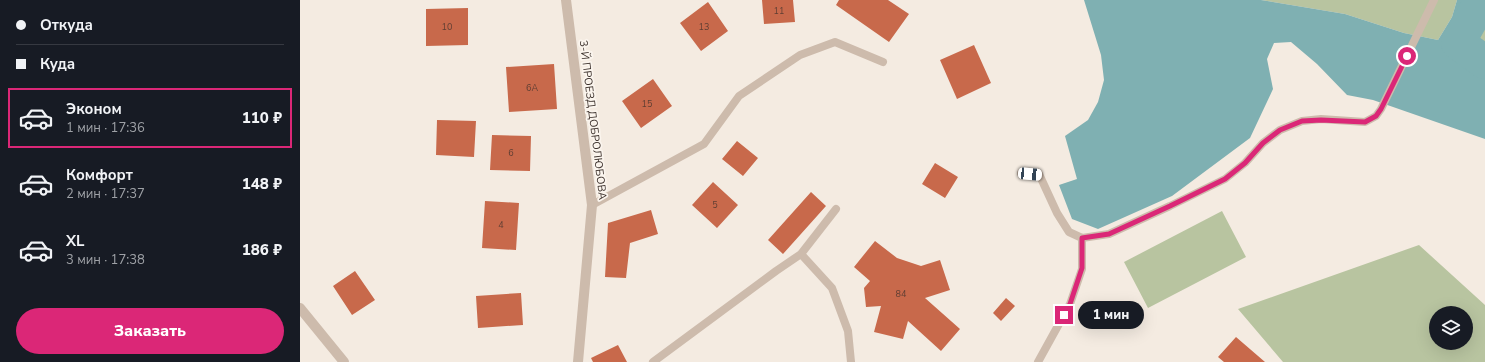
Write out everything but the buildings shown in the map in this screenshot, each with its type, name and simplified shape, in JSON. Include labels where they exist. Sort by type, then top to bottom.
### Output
[{"type":"street","name":"3-Й ПРОЕЗД ДОБРОЛЮБОВА","points":[[566,0],[592,205],[578,362]]},
{"type":"street","points":[[300,308],[344,362]]},
{"type":"lane","points":[[1021,173],[1039,174],[1057,213],[1069,232],[1082,238],[1109,234],[1225,179],[1245,163],[1263,143],[1280,130],[1302,121],[1321,120],[1365,122],[1376,116],[1381,109],[1434,0]]},
{"type":"lane","points":[[592,205],[704,144],[740,96],[800,55],[835,42],[883,62]]},
{"type":"lane","points":[[652,362],[801,254],[836,209]]},
{"type":"lane","points":[[1038,362],[1070,304],[1082,268],[1082,238]]},
{"type":"lane","points":[[801,254],[832,288],[848,331],[851,362]]},
{"type":"green space","points":[[1261,0],[1457,0],[1452,17],[1438,40],[1404,33],[1345,14]]},
{"type":"green space","points":[[1474,0],[1485,0],[1485,52],[1458,43],[1461,26]]},
{"type":"green space","points":[[1222,211],[1246,257],[1148,308],[1124,262]]},
{"type":"green space","points":[[1419,245],[1485,305],[1485,362],[1283,362],[1238,309]]},
{"type":"water","points":[[1084,0],[1261,0],[1345,14],[1404,33],[1438,40],[1452,17],[1457,0],[1474,0],[1461,26],[1458,42],[1485,52],[1485,139],[1373,100],[1347,95],[1317,64],[1291,42],[1274,43],[1267,59],[1273,89],[1250,138],[1172,196],[1098,229],[1072,219],[1059,185],[1077,179],[1065,136],[1088,120],[1098,102],[1104,80],[1101,55]]},
{"type":"waterway","points":[[1482,0],[1458,43],[1485,62]]},
{"type":"route","points":[[1064,315],[1070,304],[1082,268],[1082,238],[1109,234],[1225,179],[1245,163],[1263,143],[1280,130],[1302,121],[1321,120],[1365,122],[1376,116],[1381,109],[1407,56]]}]
